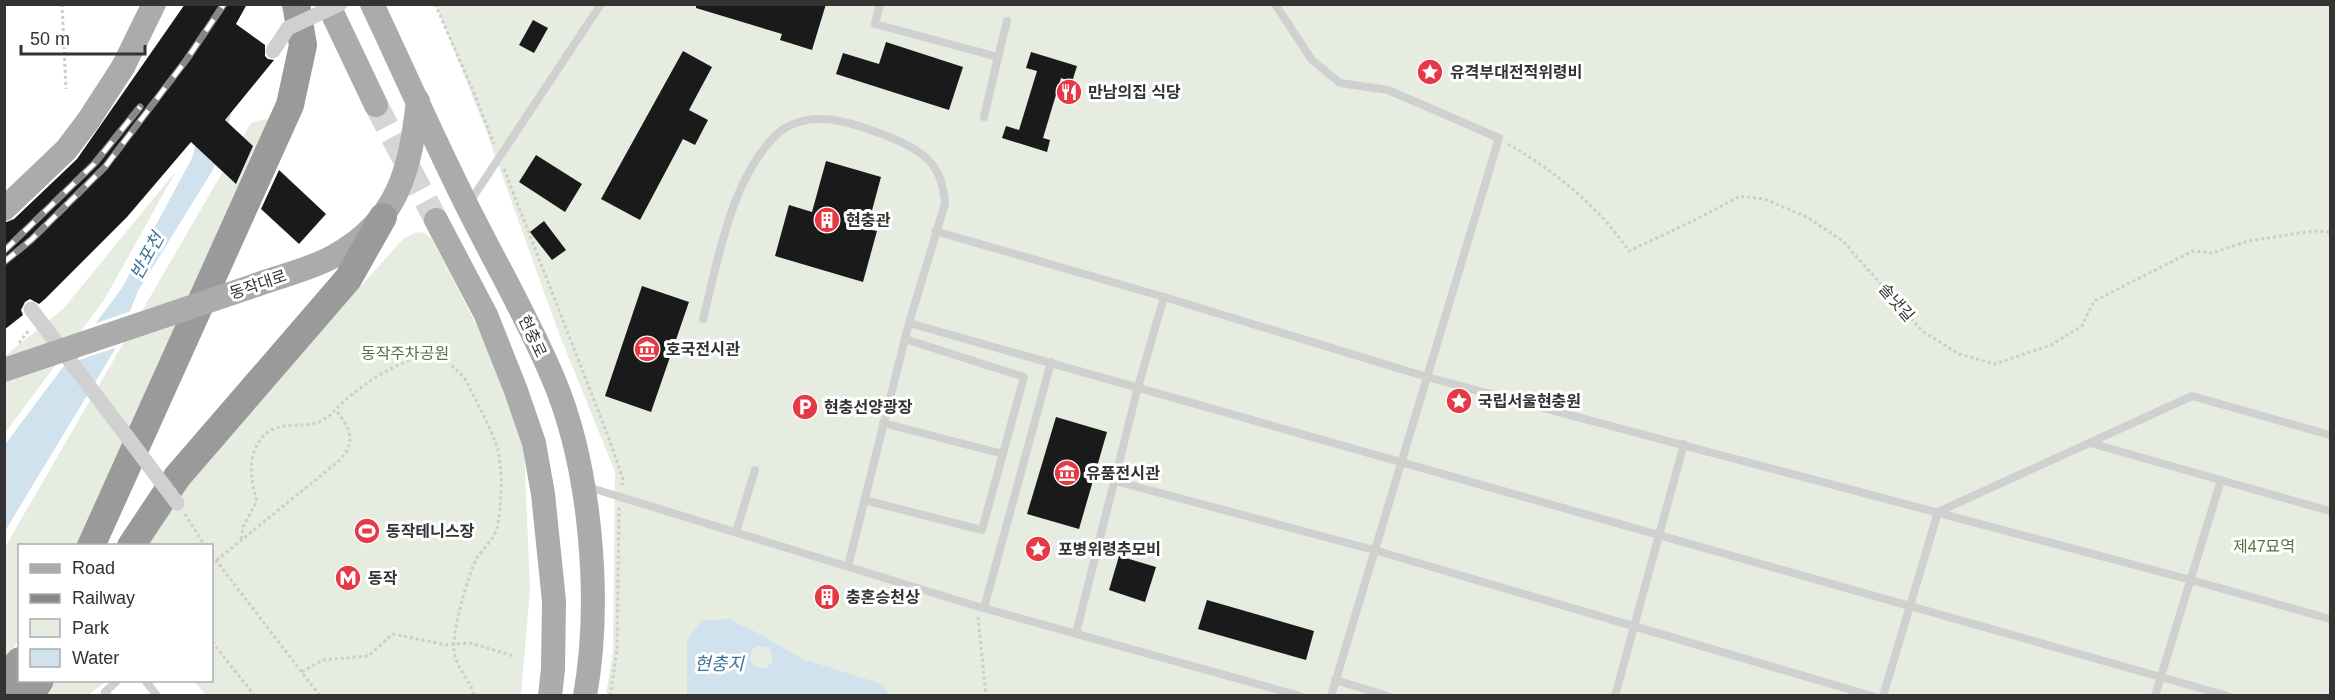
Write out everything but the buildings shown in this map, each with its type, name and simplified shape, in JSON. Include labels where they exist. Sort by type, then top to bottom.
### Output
[{"type":"highway","points":[[92,544],[290,105],[303,45],[296,4]]},
{"type":"highway","points":[[132,544],[177,477],[348,279],[383,217]]},
{"type":"main road","points":[[4,209],[66,150],[88,121],[123,67],[154,4]]},
{"type":"main road","points":[[328,4],[376,105]]},
{"type":"main road","name":"현충로","points":[[372,4],[467,206],[517,302],[553,379],[572,433],[584,486],[592,597],[590,666],[585,696]]},
{"type":"main road","name":"동작대로","points":[[4,370],[333,257],[360,240],[383,217],[398,192],[413,142],[418,101]]},
{"type":"main road","name":"현충로","points":[[436,220],[486,315],[534,443],[543,494],[554,602],[553,669],[550,696]]},
{"type":"street","points":[[273,51],[288,27],[340,4]]},
{"type":"street","points":[[31,309],[177,503]]},
{"type":"lane","points":[[467,206],[601,4]]},
{"type":"lane","points":[[880,4],[875,24],[998,57]]},
{"type":"lane","points":[[1275,4],[1312,60],[1340,83],[1388,90],[1499,138],[1330,696]]},
{"type":"lane","points":[[984,117],[1007,21]]},
{"type":"lane","points":[[703,319],[725,231],[744,182],[764,148],[777,133],[791,125],[812,119],[839,121],[906,144],[925,156],[937,172],[944,187],[945,204],[909,322],[848,566]]},
{"type":"lane","points":[[935,231],[1164,297],[1427,377],[2191,579],[2331,619]]},
{"type":"lane","points":[[1076,633],[1138,387],[1164,297]]},
{"type":"lane","points":[[909,322],[2228,696]]},
{"type":"lane","points":[[864,500],[982,530],[1024,377],[905,339]]},
{"type":"lane","points":[[980,607],[1051,362]]},
{"type":"lane","points":[[1882,696],[1938,512],[2192,396],[2331,435]]},
{"type":"lane","points":[[883,423],[1003,454]]},
{"type":"lane","points":[[2090,443],[2331,511]]},
{"type":"lane","points":[[1615,696],[1684,444]]},
{"type":"lane","points":[[736,532],[755,470]]},
{"type":"lane","points":[[2155,696],[2221,480]]},
{"type":"lane","points":[[1115,481],[1374,550],[1872,696]]},
{"type":"lane","points":[[584,486],[980,607],[1300,696]]},
{"type":"lane","points":[[1335,681],[1388,696]]},
{"type":"lane","points":[[108,696],[105,692],[117,682]]},
{"type":"lane","points":[[146,682],[157,696]]},
{"type":"path","points":[[62,4],[66,89]]},
{"type":"path","name":"솔냇길","points":[[1499,138],[1542,164],[1565,183],[1612,227],[1629,251],[1740,196],[1764,199],[1807,217],[1844,241],[1922,331],[1959,354],[1995,364],[2051,345],[2082,326],[2094,301],[2193,251],[2213,253],[2248,241],[2313,231],[2331,232]]},
{"type":"path","points":[[241,539],[243,527],[257,501],[250,478],[253,454],[260,439],[272,430],[291,424],[317,423],[377,377],[411,360],[430,357],[444,360],[463,376],[479,406],[497,449],[501,490],[497,530],[476,560],[466,591],[454,650],[459,667],[474,696]]},
{"type":"path","points":[[320,696],[213,562],[350,450],[351,438],[336,410]]},
{"type":"path","points":[[177,503],[204,544]]},
{"type":"path","points":[[980,607],[986,696]]},
{"type":"path","points":[[302,672],[323,660],[368,656],[377,645],[393,634],[447,645],[470,644],[514,656]]},
{"type":"path","points":[[213,643],[255,696]]},
{"type":"green space","name":"국립서울현충원","points":[[436,5],[2330,5],[2330,695],[606,695],[613,650],[615,472],[558,331],[486,130]]},
{"type":"green space","points":[[278,116],[78,544],[18,544],[18,640],[5,662],[5,547],[251,123]]},
{"type":"green space","points":[[176,171],[104,300],[5,433],[5,356],[64,308]]},
{"type":"green space","name":"동작주차공원","points":[[423,232],[432,239],[490,351],[524,445],[530,589],[521,695],[206,695],[195,682],[213,682],[213,544],[146,544],[191,476],[403,239],[414,233]]},
{"type":"green space","points":[[55,682],[106,682],[88,695],[46,696]]},
{"type":"water","name":"반포천","points":[[224,5],[231,116],[214,168],[138,291],[114,351],[5,531],[4,446],[122,288],[192,158],[204,114]]},
{"type":"water","name":"현충지","points":[[728,619],[756,632],[802,659],[882,684],[890,695],[687,695],[687,641],[701,621]],"holes":[[[758,646],[769,648],[772,653],[771,664],[766,668],[755,667],[750,661],[752,650]]]},
{"type":"pier","points":[[134,310],[120,346],[59,367],[91,325]]},
{"type":"tunnel","points":[[376,105],[436,220]]},
{"type":"railway","points":[[4,262],[31,240],[105,167],[187,59],[224,4]]},
{"type":"railway","points":[[4,251],[94,164],[140,107]]},
{"type":"place","name":"유격부대전적위령비","points":[[1430,72]]},
{"type":"place","name":"만남의집 식당","points":[[1069,92]]},
{"type":"place","name":"현충관","points":[[827,220]]},
{"type":"place","name":"호국전시관","points":[[647,349]]},
{"type":"place","name":"국립서울현충원","points":[[1459,401]]},
{"type":"place","name":"현충선양광장","points":[[805,407]]},
{"type":"place","name":"유품전시관","points":[[1067,473]]},
{"type":"place","name":"동작테니스장","points":[[367,531]]},
{"type":"place","name":"포병위령추모비","points":[[1038,549]]},
{"type":"place","name":"동작","points":[[348,578]]},
{"type":"place","name":"충혼승천상","points":[[827,597]]},
{"type":"park label","name":"제47묘역","points":[[2264,546]]}]
